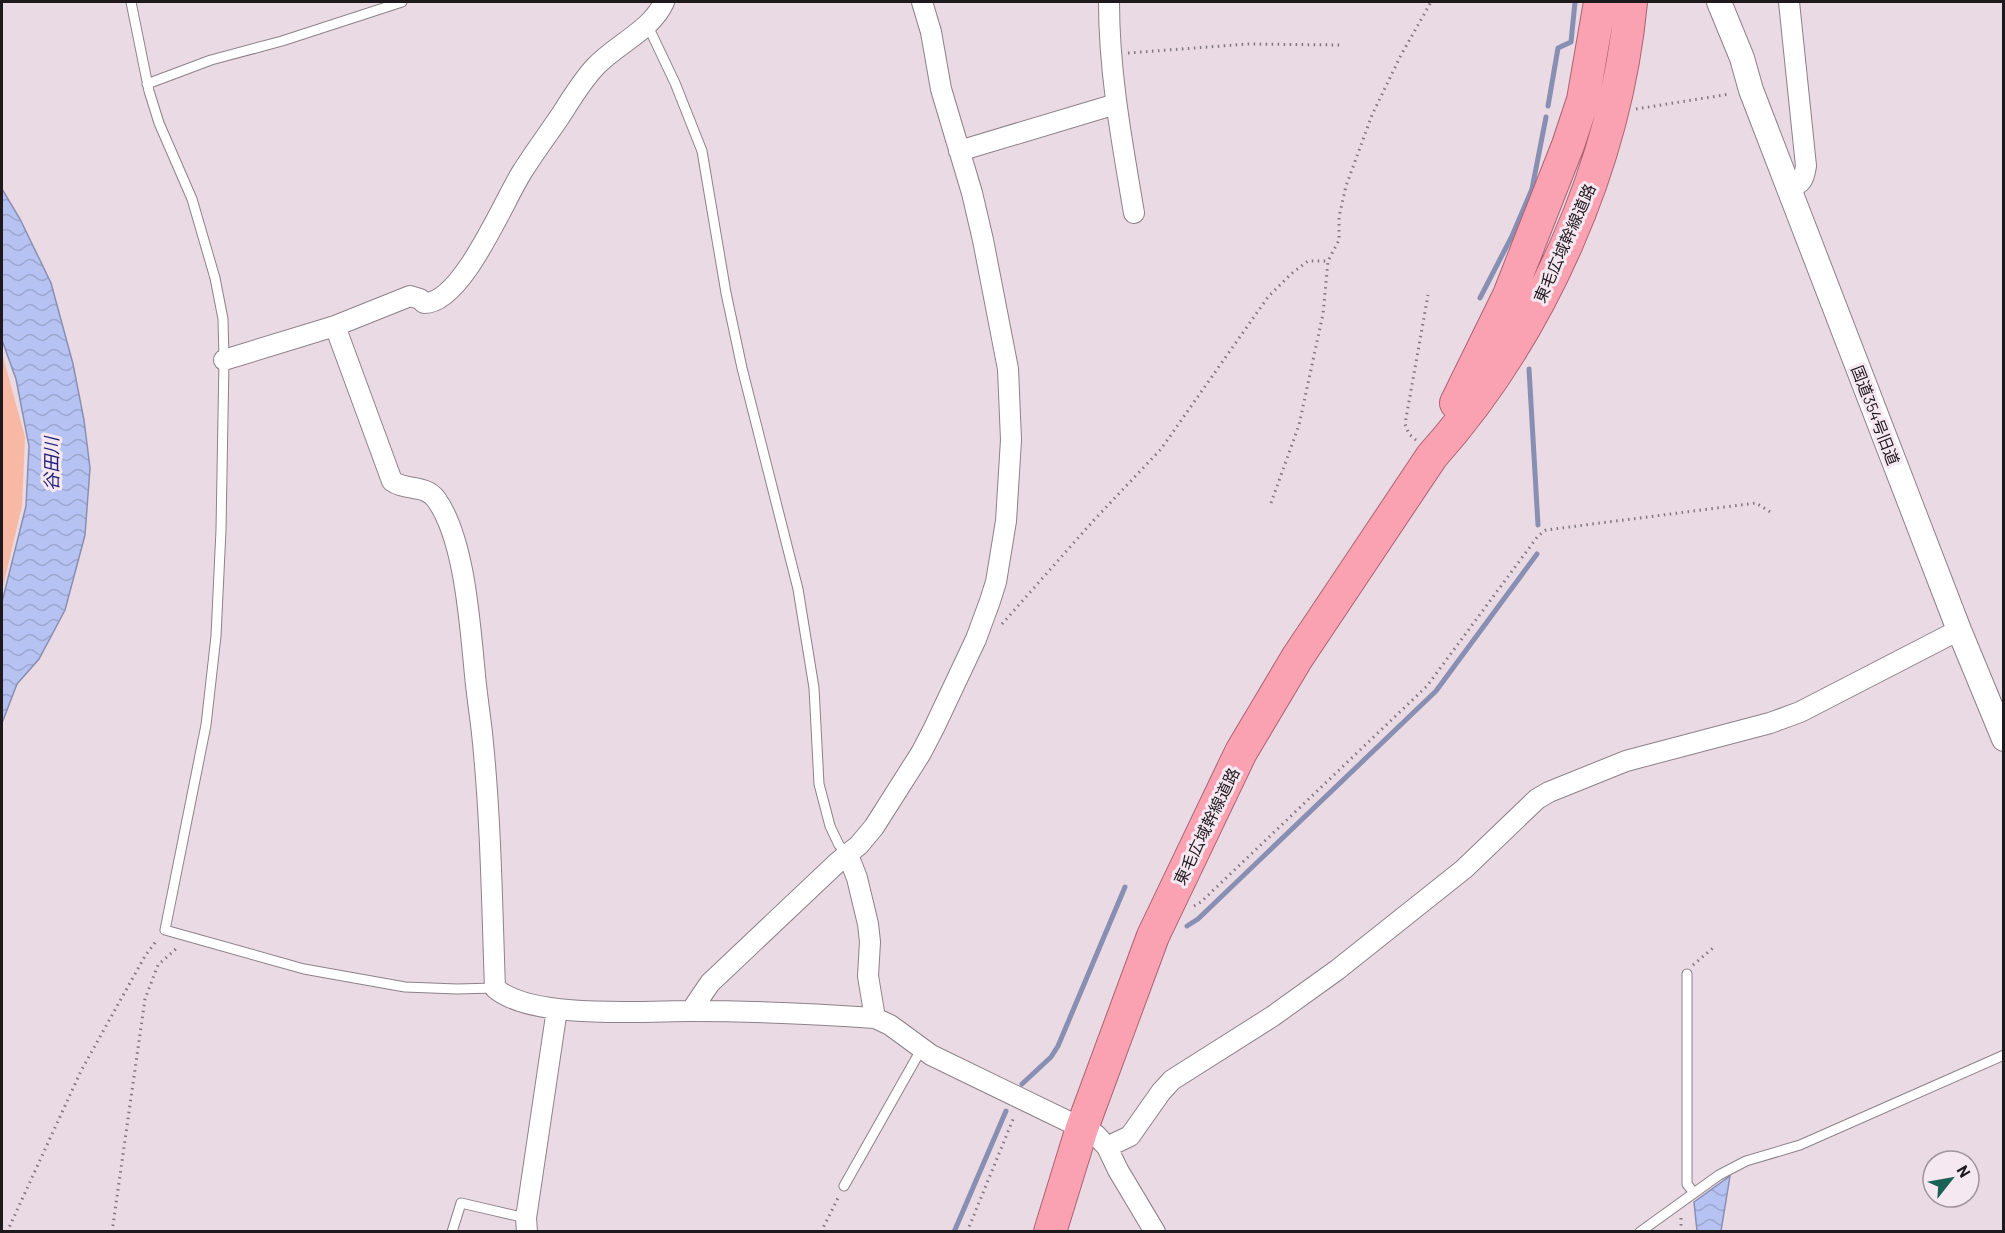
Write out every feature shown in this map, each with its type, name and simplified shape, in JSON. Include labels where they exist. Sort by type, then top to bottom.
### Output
[{"type":"highway","name":"東毛広域幹線道路","points":[[1432,456],[1443,428],[1509,295],[1568,145],[1582,100],[1600,2]]},
{"type":"highway","name":"東毛広域幹線道路","points":[[1050,1232],[1082,1128],[1153,936],[1241,752],[1297,658],[1432,456],[1457,428],[1496,374],[1542,296],[1573,230],[1605,141],[1622,65],[1631,2]]},
{"type":"street","points":[[224,360],[335,326],[410,296],[424,303],[432,303],[452,288],[484,241],[521,173],[595,66],[647,24],[661,9],[664,2]]},
{"type":"street","points":[[691,1011],[710,983],[838,862],[860,845],[874,827],[921,753],[976,639],[996,582],[1002,554],[1010,465],[1011,417],[1008,369],[985,251],[941,89],[931,32],[922,2]]},
{"type":"street","points":[[1109,2],[1110,54],[1115,106],[1134,213]]},
{"type":"street","name":"国道354号旧道","points":[[1706,2],[1733,60],[1751,90]]},
{"type":"street","name":"国道354号旧道","points":[[1719,2],[1742,57],[1751,90],[1959,630],[2004,739]]},
{"type":"street","points":[[1789,2],[1806,166],[1804,180],[1789,188]]},
{"type":"street","points":[[959,151],[1115,106]]},
{"type":"street","points":[[335,326],[392,481],[404,487],[426,490],[435,496],[446,515],[454,540],[470,621],[483,743],[490,844],[495,988],[503,995],[516,1000],[557,1009],[875,1018],[890,1025],[931,1055],[1096,1135],[1107,1147],[1155,1232]]},
{"type":"street","points":[[1107,1147],[1130,1136],[1172,1080],[1273,1016],[1337,970],[1464,869],[1537,799],[1626,761],[1770,723],[1800,712],[1959,630]]},
{"type":"street","points":[[848,855],[857,878],[868,924],[870,942],[867,976],[875,1018]]},
{"type":"street","points":[[527,1225],[557,1009]]},
{"type":"lane","points":[[130,2],[147,84],[159,123],[192,199],[215,278],[223,319],[220,573],[216,636],[207,724],[165,930],[186,938],[304,969],[405,987],[495,988]]},
{"type":"lane","points":[[147,84],[211,60],[282,41],[402,2]]},
{"type":"lane","points":[[647,24],[675,83],[702,151],[726,293],[742,368],[798,590],[814,688],[819,784],[830,826],[839,845],[848,855]]},
{"type":"lane","points":[[1687,974],[1687,1184],[1694,1193]]},
{"type":"lane","points":[[844,1186],[922,1048]]},
{"type":"lane","points":[[1640,1232],[1719,1175],[1746,1161],[1800,1145],[2004,1055]]},
{"type":"lane","points":[[452,1232],[461,1203],[527,1225]]},
{"type":"path","points":[[1271,503],[1299,425],[1323,314],[1328,261],[1339,240],[1339,217],[1346,186],[1372,115],[1401,55],[1431,2]]},
{"type":"path","points":[[1110,54],[1248,44],[1342,45]]},
{"type":"path","points":[[1612,114],[1751,90]]},
{"type":"path","points":[[976,639],[984,639],[992,635],[1161,449],[1269,297],[1291,274],[1308,261],[1328,261]]},
{"type":"path","points":[[1428,295],[1405,424],[1409,434],[1432,456]]},
{"type":"path","points":[[1164,912],[1180,912],[1201,902],[1427,686],[1538,536],[1546,530],[1756,503],[1772,513]]},
{"type":"path","points":[[7,1232],[81,1071],[145,956],[165,930]]},
{"type":"path","points":[[112,1232],[145,999],[158,965],[186,938]]},
{"type":"path","points":[[1687,974],[1693,964],[1713,948]]},
{"type":"path","points":[[967,1232],[1022,1098]]},
{"type":"path","points":[[821,1232],[844,1186]]},
{"type":"shaded area","points":[[2,353],[25,437],[22,506],[2,591]]},
{"type":"water","name":"谷田川","points":[[2,189],[20,219],[51,283],[73,364],[84,420],[90,468],[85,535],[65,610],[39,659],[17,684],[2,723],[2,602],[26,506],[29,446],[16,379],[2,340]]},
{"type":"water","points":[[1730,1176],[1721,1231],[1697,1231],[1694,1202]]},
{"type":"waterway","points":[[1548,106],[1558,48],[1571,42],[1575,2]]},
{"type":"waterway","points":[[1480,298],[1512,236],[1532,189],[1546,117]]},
{"type":"waterway","points":[[1529,369],[1538,525]]},
{"type":"waterway","points":[[1187,926],[1198,919],[1436,691],[1537,554]]},
{"type":"waterway","points":[[1022,1084],[1051,1057],[1058,1046],[1125,887]]},
{"type":"waterway","points":[[954,1232],[1006,1111]]}]
